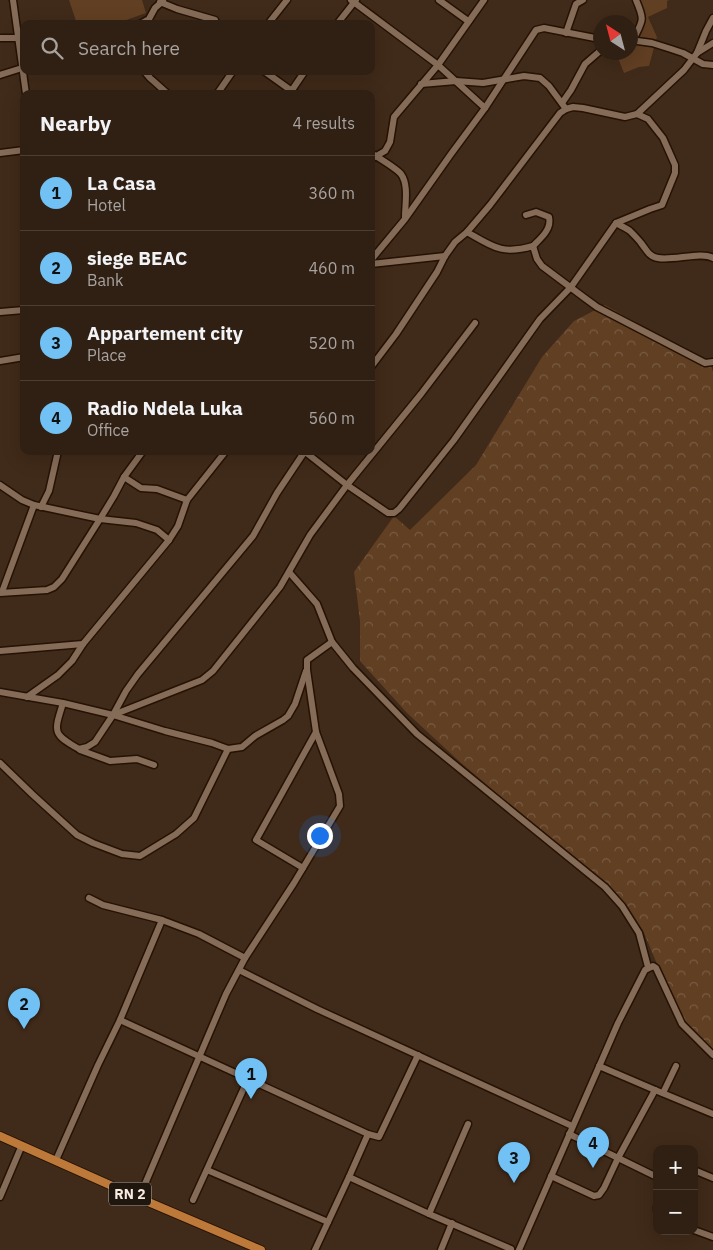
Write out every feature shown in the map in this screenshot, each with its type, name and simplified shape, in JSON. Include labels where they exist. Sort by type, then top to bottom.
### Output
[{"type":"main road","name":"RN 2","points":[[0,1136],[245,1246],[262,1250]]},
{"type":"street","points":[[13,0],[20,33]]},
{"type":"street","points":[[271,20],[286,0]]},
{"type":"street","points":[[439,0],[468,21]]},
{"type":"street","points":[[375,155],[385,151],[390,142],[394,116],[438,65],[484,0]]},
{"type":"street","points":[[566,33],[576,4],[583,0]]},
{"type":"street","points":[[636,0],[641,13],[642,24],[638,30]]},
{"type":"street","points":[[147,20],[162,1],[177,9],[215,20]]},
{"type":"street","points":[[340,20],[354,1],[438,65],[485,108]]},
{"type":"street","points":[[697,53],[713,18]]},
{"type":"street","points":[[375,255],[405,219],[485,108],[536,30],[544,28],[593,38]]},
{"type":"street","points":[[0,38],[20,38]]},
{"type":"street","points":[[638,41],[671,49],[703,64],[713,65]]},
{"type":"street","points":[[421,84],[456,81],[483,83],[524,76],[540,78],[550,86],[564,106],[625,117],[637,114],[684,70],[697,53],[713,43]]},
{"type":"street","points":[[375,362],[422,296],[455,242],[467,232],[490,205],[560,114],[585,64],[593,57]]},
{"type":"street","points":[[0,75],[20,67]]},
{"type":"street","points":[[24,75],[26,90]]},
{"type":"street","points":[[147,75],[164,90]]},
{"type":"street","points":[[220,90],[230,75]]},
{"type":"street","points":[[269,75],[289,90]]},
{"type":"street","points":[[295,90],[303,75]]},
{"type":"street","points":[[310,455],[347,485],[388,513],[394,513],[399,509],[454,440],[540,319],[571,287],[616,223],[662,206],[675,173],[675,165],[663,138],[648,119],[637,114]]},
{"type":"street","points":[[0,153],[20,150]]},
{"type":"street","points":[[375,157],[400,174],[404,181],[406,188],[405,219]]},
{"type":"street","points":[[467,232],[495,248],[518,250],[533,246],[549,227],[549,217],[536,212],[526,215]]},
{"type":"street","points":[[616,223],[628,229],[652,256],[678,259],[708,255],[713,258]]},
{"type":"street","points":[[533,246],[537,259],[542,266],[598,306],[705,363],[713,362]]},
{"type":"street","points":[[375,264],[445,256]]},
{"type":"street","points":[[0,312],[20,310]]},
{"type":"street","points":[[375,451],[475,323]]},
{"type":"street","points":[[0,361],[20,358]]},
{"type":"street","points":[[41,507],[48,491],[57,455]]},
{"type":"street","points":[[34,505],[1,592],[47,590],[54,587],[62,579],[100,520],[124,476],[140,455]]},
{"type":"street","points":[[27,697],[58,675],[72,661],[83,644],[169,540],[178,526],[187,500],[223,455]]},
{"type":"street","points":[[79,749],[87,748],[95,742],[138,674],[253,536],[277,492],[302,455]]},
{"type":"street","points":[[113,715],[208,677],[280,587],[310,535],[371,455]]},
{"type":"street","points":[[124,476],[141,488],[157,489],[187,500]]},
{"type":"street","points":[[0,486],[34,505],[100,520],[136,523],[157,530],[169,540]]},
{"type":"street","points":[[289,572],[317,604],[332,642],[353,668],[417,734],[605,887],[622,906],[639,933],[648,967]]},
{"type":"street","points":[[139,1198],[226,994],[245,958],[340,806],[339,794],[316,732],[307,670],[307,660],[332,642]]},
{"type":"street","points":[[0,651],[83,644]]},
{"type":"street","points":[[0,692],[63,703],[113,715],[228,749],[242,747],[255,736],[288,716],[295,704],[307,670]]},
{"type":"street","points":[[63,703],[56,726],[63,740],[79,749],[110,760],[137,759],[154,765]]},
{"type":"street","points":[[303,868],[256,840],[316,732]]},
{"type":"street","points":[[0,763],[77,835],[122,854],[140,856],[176,834],[194,818],[228,749]]},
{"type":"street","points":[[89,898],[103,905],[162,920],[199,934],[245,958]]},
{"type":"street","points":[[56,1160],[120,1020],[162,920]]},
{"type":"street","points":[[519,1250],[599,1066],[623,1014],[648,967],[653,966],[656,968],[682,1024],[710,1053],[713,1060]]},
{"type":"street","points":[[239,970],[317,1009],[572,1126]]},
{"type":"street","points":[[120,1020],[368,1134],[379,1137],[418,1055]]},
{"type":"street","points":[[599,1066],[713,1114]]},
{"type":"street","points":[[663,1093],[676,1066]]},
{"type":"street","points":[[193,1200],[248,1079]]},
{"type":"street","points":[[551,1176],[594,1196],[599,1195],[655,1090]]},
{"type":"street","points":[[429,1214],[468,1124]]},
{"type":"street","points":[[315,1250],[368,1134]]},
{"type":"street","points":[[569,1134],[653,1175]]},
{"type":"street","points":[[0,1198],[22,1145]]},
{"type":"street","points":[[207,1170],[328,1222]]},
{"type":"street","points":[[698,1172],[713,1178]]},
{"type":"street","points":[[349,1177],[511,1249]]},
{"type":"street","points":[[441,1250],[452,1223]]},
{"type":"street","points":[[698,1231],[713,1237]]},
{"type":"street","points":[[492,1250],[495,1242]]},
{"type":"green space","points":[[69,0],[142,0],[146,13],[126,20],[76,20]]},
{"type":"green space","points":[[635,0],[669,0],[667,1],[667,8],[648,17],[657,37],[649,66],[639,67],[624,73],[619,60],[638,60],[638,27],[642,26]]},
{"type":"green space","points":[[605,305],[711,365],[713,372],[713,1055],[682,1023],[644,933],[626,906],[599,880],[460,762],[407,713],[360,661],[360,621],[354,572],[394,516],[410,530],[476,465],[542,357],[574,321]]},
{"type":"place","name":"siege BEAC","points":[[24,1029]]},
{"type":"place","name":"La Casa","points":[[251,1099]]},
{"type":"place","name":"Radio Ndela Luka","points":[[593,1168]]},
{"type":"place","name":"Appartement city","points":[[514,1183]]}]
